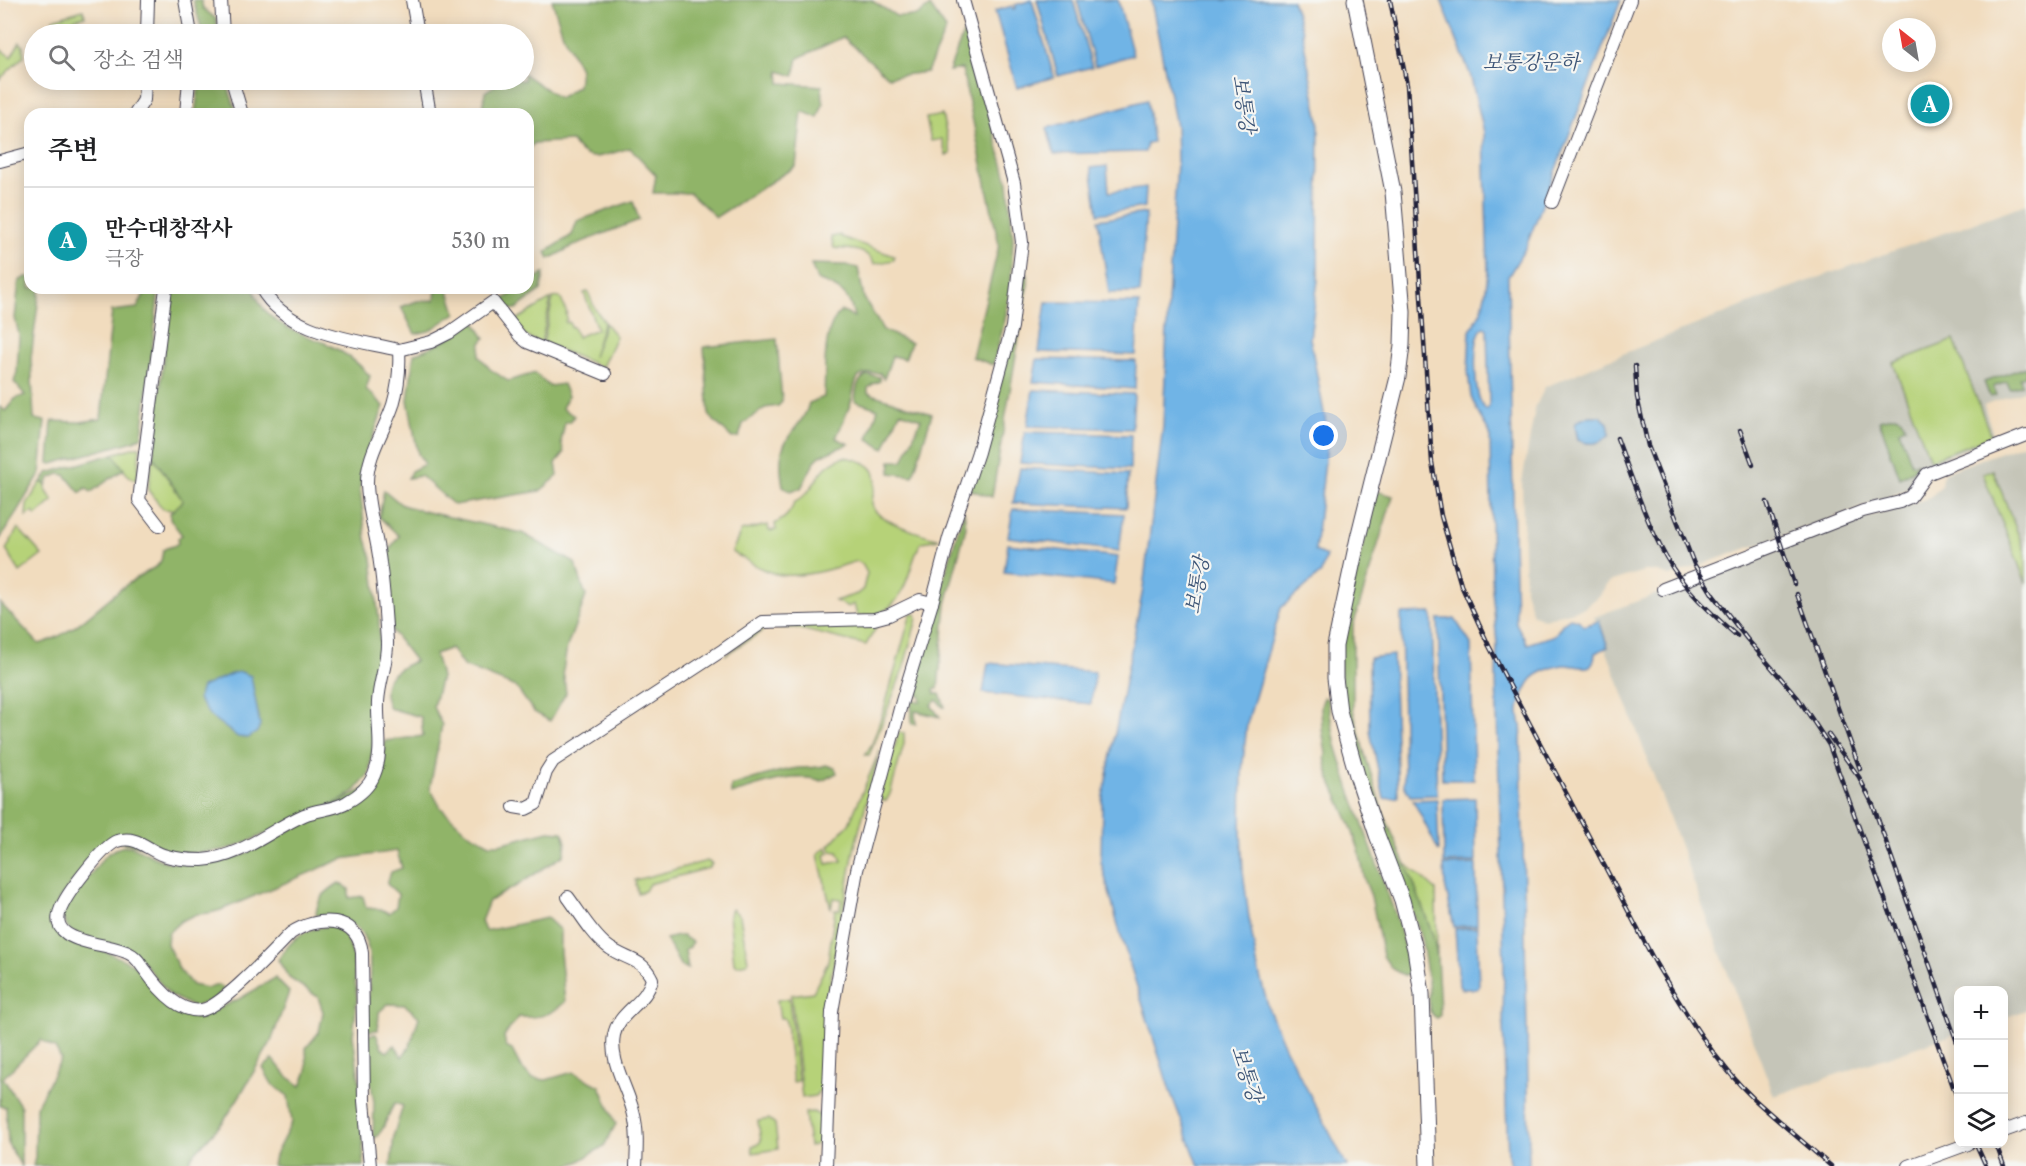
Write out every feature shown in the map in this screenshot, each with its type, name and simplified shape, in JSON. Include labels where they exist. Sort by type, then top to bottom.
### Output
[{"type":"main road","points":[[1355,0],[1393,192],[1403,312],[1398,377],[1342,611],[1335,646],[1335,678],[1339,711],[1357,775],[1377,836],[1402,900],[1415,949],[1422,994],[1428,1166]]},
{"type":"street","points":[[147,24],[148,0]]},
{"type":"street","points":[[185,0],[189,24]]},
{"type":"street","points":[[221,0],[223,24]]},
{"type":"street","points":[[412,0],[416,24]]},
{"type":"street","points":[[826,1166],[835,987],[863,847],[902,701],[1012,327],[1022,242],[1014,183],[963,0]]},
{"type":"street","points":[[1552,202],[1630,0]]},
{"type":"street","points":[[139,108],[144,100],[144,90]]},
{"type":"street","points":[[187,108],[188,90]]},
{"type":"street","points":[[235,90],[240,108]]},
{"type":"street","points":[[426,90],[429,108]]},
{"type":"street","points":[[0,161],[24,155]]},
{"type":"street","points":[[159,526],[139,500],[165,294]]},
{"type":"street","points":[[264,294],[280,312],[302,323],[337,335],[399,350],[431,342],[449,333],[493,302],[527,342],[605,374]]},
{"type":"street","points":[[370,1166],[364,1101],[362,952],[361,944],[353,932],[341,922],[302,926],[291,933],[225,996],[204,1010],[194,1010],[168,998],[133,955],[69,936],[59,925],[57,918],[63,902],[108,845],[137,840],[159,854],[170,857],[202,860],[224,856],[240,851],[304,815],[345,804],[358,795],[375,774],[379,751],[378,700],[387,643],[380,561],[368,504],[367,472],[392,406],[399,350]]},
{"type":"street","points":[[1663,589],[1853,515],[1902,501],[1910,497],[1927,474],[2026,435]]},
{"type":"street","points":[[514,807],[526,809],[536,804],[546,772],[554,761],[763,622],[874,619],[890,615],[920,600],[932,603]]},
{"type":"street","points":[[568,897],[598,938],[609,948],[645,967],[652,979],[650,988],[643,998],[624,1016],[614,1031],[613,1042],[615,1060],[634,1112],[637,1127],[636,1166]]},
{"type":"street","points":[[2008,1130],[2026,1123]]},
{"type":"street","points":[[1908,1166],[1955,1148]]},
{"type":"shaded area","points":[[2026,204],[2026,390],[1984,405],[1994,438],[1921,467],[1908,489],[1877,502],[1670,576],[1654,571],[1644,571],[1609,582],[1599,596],[1584,608],[1544,619],[1533,615],[1525,590],[1522,482],[1535,408],[1545,387],[1789,288]]},
{"type":"shaded area","points":[[2026,443],[2026,1010],[2008,1017],[2008,986],[1954,986],[1954,1034],[1774,1096],[1594,617],[1887,510],[1930,498],[1941,486],[1942,477],[1946,472]]},
{"type":"green space","points":[[193,0],[201,0],[203,8],[216,19],[217,24],[200,24]]},
{"type":"green space","points":[[552,0],[871,0],[896,16],[917,16],[930,6],[946,29],[927,72],[888,77],[843,37],[798,58],[794,76],[779,71],[780,83],[822,86],[823,103],[818,118],[802,111],[796,166],[716,217],[690,193],[653,193],[656,175],[630,148],[605,156],[591,157],[578,149],[572,141],[534,143],[534,108],[482,108],[485,92],[488,90],[534,90],[534,81],[559,98],[578,86],[580,69],[563,35]]},
{"type":"green space","points":[[83,10],[85,16],[74,19],[76,24],[54,24],[53,19]]},
{"type":"green space","points":[[963,34],[968,38],[1008,182],[1013,239],[1011,282],[1005,320],[993,365],[972,357],[999,245],[962,69],[949,71]]},
{"type":"green space","points":[[20,42],[24,56],[0,79],[0,49],[11,57]]},
{"type":"green space","points":[[199,90],[229,90],[235,108],[196,108]]},
{"type":"green space","points":[[942,115],[951,154],[946,155],[942,139],[931,141],[926,118]]},
{"type":"green space","points":[[633,201],[639,220],[577,244],[549,259],[546,252],[572,235],[577,221]]},
{"type":"green space","points":[[840,235],[894,256],[894,260],[874,264],[863,252],[834,248],[831,237]]},
{"type":"green space","points":[[811,264],[846,265],[858,268],[864,298],[883,330],[911,343],[905,359],[892,356],[884,379],[880,373],[871,373],[864,374],[857,379],[851,402],[836,438],[849,444],[820,456],[801,488],[790,491],[783,486],[781,472],[785,442],[804,416],[809,403],[824,397],[827,340],[835,319],[841,311],[854,317],[850,302],[846,297],[832,286],[817,280]]},
{"type":"green space","points":[[544,273],[541,290],[516,309],[505,310],[500,302],[511,294],[534,294],[534,279]]},
{"type":"green space","points":[[1028,275],[992,497],[970,490],[1023,276]]},
{"type":"green space","points":[[24,278],[24,294],[39,294],[31,358],[34,419],[45,421],[40,474],[0,539],[0,407],[5,411],[15,399],[25,395],[14,382],[17,372],[19,335],[15,318],[19,281]]},
{"type":"green space","points":[[588,292],[595,309],[604,321],[593,357],[605,323],[616,336],[602,367],[543,343],[553,298],[560,297],[567,313],[565,321],[573,327],[577,337],[597,329],[584,293]]},
{"type":"green space","points":[[144,294],[158,294],[142,436],[134,441],[49,463],[52,421],[80,422],[101,419],[112,311],[137,308]]},
{"type":"green space","points":[[170,294],[256,294],[261,305],[274,319],[350,357],[370,376],[366,389],[384,406],[362,467],[360,489],[366,539],[372,558],[379,620],[380,654],[372,705],[374,739],[369,774],[356,790],[342,800],[238,846],[185,854],[110,840],[101,846],[58,901],[53,919],[55,928],[133,964],[174,1009],[200,1017],[239,999],[275,978],[289,992],[271,1042],[242,1092],[224,1121],[192,1156],[186,1166],[33,1166],[36,1107],[61,1059],[55,1048],[41,1040],[3,1078],[21,1107],[21,1166],[8,1144],[6,1107],[0,1106],[0,603],[39,644],[71,629],[126,585],[157,566],[161,561],[163,550],[178,543],[178,538],[182,535],[170,519],[170,513],[183,501],[153,456]]},
{"type":"green space","points":[[436,294],[450,294],[456,313],[429,331],[415,334],[401,307],[417,301],[435,300]]},
{"type":"green space","points":[[551,299],[541,343],[527,337],[514,323]]},
{"type":"green space","points":[[474,321],[485,338],[481,343],[479,356],[490,369],[508,381],[535,373],[549,386],[563,384],[568,396],[562,408],[574,416],[570,422],[565,422],[561,442],[564,453],[556,463],[558,476],[540,491],[454,505],[421,476],[408,478],[411,471],[425,464],[418,454],[408,400],[414,354],[440,343]]},
{"type":"green space","points":[[777,339],[782,402],[778,406],[765,408],[743,424],[739,437],[732,438],[709,416],[704,347]]},
{"type":"green space","points":[[1954,340],[1991,436],[1930,460],[1893,363]]},
{"type":"green space","points":[[2026,367],[2026,375],[2020,378],[2022,385],[2010,389],[2007,382],[1993,387],[1996,395],[1990,397],[1984,382]]},
{"type":"green space","points":[[867,375],[880,377],[880,381],[868,388],[868,393],[932,414],[913,476],[890,473],[891,461],[903,461],[921,419],[900,412],[884,449],[868,439],[878,409],[855,401],[859,383]]},
{"type":"green space","points":[[1896,416],[1901,418],[1905,427],[1899,430],[1912,464],[1917,463],[1914,469],[1900,478],[1879,420]]},
{"type":"green space","points":[[140,447],[137,480],[127,473],[113,454]]},
{"type":"green space","points":[[113,454],[124,469],[91,492],[86,488],[80,493],[65,475],[59,474],[50,478],[46,485],[41,482],[48,473]]},
{"type":"green space","points":[[153,456],[184,502],[173,510],[163,509],[148,490]]},
{"type":"green space","points":[[844,457],[861,461],[871,467],[876,482],[872,505],[880,516],[939,539],[920,544],[902,592],[889,607],[875,615],[857,616],[854,604],[848,607],[835,601],[857,594],[863,589],[867,573],[862,564],[857,561],[811,573],[783,575],[763,569],[732,552],[741,531],[768,525],[769,531],[776,530],[775,524],[787,515],[794,503],[808,491],[827,466]]},
{"type":"green space","points":[[1993,470],[2026,554],[2026,583],[1983,474]]},
{"type":"green space","points":[[41,482],[46,485],[46,490],[53,501],[36,516],[33,512],[26,517],[27,504]]},
{"type":"green space","points":[[384,490],[402,505],[522,533],[575,563],[586,596],[567,647],[563,671],[566,693],[550,721],[534,712],[516,687],[463,666],[451,648],[435,654],[441,677],[433,707],[442,725],[430,788],[441,808],[467,832],[490,844],[499,844],[549,831],[563,832],[566,843],[564,855],[489,901],[481,921],[485,931],[547,918],[560,930],[565,1002],[544,1015],[519,1017],[504,1036],[506,1047],[512,1050],[521,1067],[532,1078],[546,1080],[573,1072],[600,1086],[616,1124],[604,1146],[578,1162],[566,1166],[391,1166],[394,1134],[403,1106],[395,1103],[383,1128],[373,1139],[374,1102],[369,1072],[367,1035],[376,1034],[382,1048],[387,1052],[395,1045],[402,1057],[410,1046],[419,1017],[405,1005],[388,1004],[379,1012],[378,1030],[368,1031],[366,1022],[370,966],[363,936],[354,925],[338,918],[316,915],[318,904],[323,896],[339,883],[349,889],[349,898],[363,896],[366,908],[380,909],[389,913],[396,907],[398,894],[387,884],[391,872],[402,868],[397,851],[342,859],[221,910],[197,914],[181,921],[168,933],[167,944],[179,969],[192,985],[207,988],[219,985],[224,988],[215,998],[193,1007],[170,995],[138,956],[70,931],[62,917],[68,904],[104,857],[114,850],[130,846],[159,859],[176,863],[206,862],[243,855],[377,782],[384,768],[385,741],[423,736],[421,717],[389,708],[386,699],[386,684],[389,678],[415,661],[392,631],[386,554],[399,536],[379,517]]},
{"type":"green space","points":[[1376,491],[1393,496],[1353,626],[1353,709],[1382,810],[1414,884],[1433,936],[1437,957],[1440,1011],[1440,1016],[1437,1018],[1430,1013],[1422,942],[1415,918],[1383,834],[1342,706],[1339,645]]},
{"type":"green space","points":[[964,510],[966,527],[946,604],[938,689],[934,689],[935,694],[940,694],[945,707],[937,700],[931,705],[940,717],[915,711],[916,724],[912,724],[911,701],[921,701],[920,695],[911,695],[914,686],[920,686],[920,661]]},
{"type":"green space","points":[[18,528],[42,555],[20,572],[6,550]]},
{"type":"green space","points":[[911,613],[916,614],[917,618],[903,670],[869,755],[865,755],[872,744],[885,706]]},
{"type":"green space","points":[[862,623],[876,628],[866,645],[796,628],[768,627],[725,655],[765,624]]},
{"type":"green space","points":[[1324,697],[1327,699],[1336,745],[1349,787],[1399,925],[1409,969],[1405,976],[1392,969],[1383,956],[1359,850],[1329,777],[1322,729],[1321,706]]},
{"type":"green space","points":[[899,732],[904,733],[904,744],[886,801],[879,799]]},
{"type":"green space","points":[[880,750],[854,850],[829,988],[823,1087],[815,1096],[802,1098],[791,995],[813,992],[828,962],[835,910],[840,909],[841,899],[833,898],[831,909],[818,854],[826,847],[829,853],[825,855],[827,864],[842,861],[838,852],[831,851],[829,846],[849,824]]},
{"type":"green space","points":[[826,765],[835,768],[837,773],[822,781],[811,778],[788,779],[731,794],[731,786],[772,773]]},
{"type":"green space","points":[[707,861],[712,864],[709,868],[649,884],[645,891],[638,893],[635,880]]},
{"type":"green space","points":[[1405,863],[1436,890],[1437,957],[1433,936]]},
{"type":"green space","points":[[732,909],[740,916],[748,961],[737,965],[734,963],[729,915]]},
{"type":"green space","points":[[333,925],[345,935],[352,953],[357,998],[353,1036],[360,1085],[364,1166],[273,1166],[275,1155],[292,1122],[288,1096],[272,1084],[263,1068],[273,1059],[287,1076],[301,1086],[307,1071],[306,1048],[319,1032],[323,1012],[318,997],[289,978],[278,960],[295,939],[307,931]]},
{"type":"green space","points":[[683,936],[692,942],[685,950],[688,969],[680,965],[666,939]]},
{"type":"green space","points":[[789,998],[798,1081],[793,1082],[786,1022],[784,1018],[780,1018],[777,1000]]},
{"type":"green space","points":[[813,1112],[822,1118],[821,1140],[809,1146],[805,1113]]},
{"type":"green space","points":[[769,1119],[775,1124],[778,1149],[753,1153],[752,1146],[761,1141],[758,1121]]},
{"type":"water","points":[[1032,0],[1054,77],[1017,88],[995,11],[1012,6],[1013,9],[1016,8],[1015,5]]},
{"type":"water","points":[[1037,0],[1073,0],[1092,67],[1058,76]]},
{"type":"water","points":[[1077,0],[1118,0],[1133,55],[1095,66]]},
{"type":"water","name":"보통강","points":[[1151,0],[1292,0],[1301,27],[1319,122],[1318,280],[1310,338],[1328,434],[1315,551],[1326,556],[1321,573],[1281,608],[1247,724],[1242,772],[1241,831],[1249,918],[1258,969],[1269,1010],[1285,1047],[1347,1166],[1199,1166],[1170,1091],[1120,933],[1101,862],[1102,801],[1143,589],[1163,426],[1177,162],[1176,126]]},
{"type":"water","name":"보통강운하","points":[[1441,0],[1621,0],[1526,247],[1508,277],[1516,623],[1527,644],[1555,635],[1563,623],[1570,618],[1578,620],[1584,626],[1599,621],[1608,647],[1595,653],[1594,660],[1589,666],[1559,666],[1535,676],[1525,691],[1519,710],[1522,731],[1529,1166],[1510,1166],[1508,1156],[1503,1026],[1504,966],[1497,644],[1492,589],[1490,433],[1471,397],[1468,372],[1470,331],[1481,312],[1488,272],[1484,132],[1470,74]],"holes":[[[1484,327],[1487,329],[1489,407],[1486,410],[1480,401],[1478,391],[1476,349],[1480,332]]]},
{"type":"water","points":[[1147,100],[1153,142],[1147,143],[1145,152],[1054,154],[1047,128]]},
{"type":"water","points":[[1107,166],[1109,192],[1146,187],[1145,207],[1098,214],[1091,168]]},
{"type":"water","points":[[1146,213],[1140,293],[1109,293],[1098,220]]},
{"type":"water","points":[[1046,302],[1139,303],[1136,355],[1039,352]]},
{"type":"water","points":[[1037,359],[1136,361],[1135,389],[1033,382]]},
{"type":"water","points":[[1033,390],[1134,394],[1132,429],[1027,426]]},
{"type":"water","points":[[1590,416],[1600,416],[1608,423],[1610,434],[1595,443],[1578,440],[1575,426],[1577,421]]},
{"type":"water","points":[[1025,432],[1131,435],[1130,469],[1020,463]]},
{"type":"water","points":[[1020,468],[1128,474],[1126,508],[1013,503]]},
{"type":"water","points":[[1013,509],[1124,514],[1119,551],[1008,537]]},
{"type":"water","points":[[1008,544],[1118,557],[1114,584],[1004,572]]},
{"type":"water","points":[[1432,613],[1437,795],[1410,796],[1404,785],[1401,614]]},
{"type":"water","points":[[1438,619],[1455,619],[1471,644],[1474,780],[1442,780]]},
{"type":"water","points":[[1393,655],[1398,797],[1384,799],[1370,731],[1369,658]]},
{"type":"water","points":[[988,663],[1095,672],[1091,704],[983,693]]},
{"type":"water","points":[[241,672],[251,676],[260,725],[257,732],[248,738],[238,737],[210,716],[198,699],[202,687],[233,673]]},
{"type":"water","points":[[1475,798],[1476,862],[1444,863],[1443,799]]},
{"type":"water","points":[[1437,799],[1439,852],[1413,800]]},
{"type":"water","points":[[1476,864],[1477,925],[1454,927],[1445,885],[1444,865]]},
{"type":"water","points":[[1477,927],[1479,987],[1462,989],[1459,986],[1455,929]]},
{"type":"railway","points":[[1390,0],[1407,85],[1432,462],[1441,516],[1461,585],[1489,646],[1656,964],[1689,1018],[1739,1084],[1763,1108],[1831,1166]]},
{"type":"railway","points":[[1635,366],[1637,397],[1648,446],[1694,564],[1713,595],[1798,698],[1829,745],[1956,1094]]},
{"type":"railway","points":[[1740,430],[1753,465]]},
{"type":"railway","points":[[1617,438],[1645,514],[1658,543],[1673,568],[1698,600],[1737,636]]},
{"type":"railway","points":[[1767,502],[1794,584]]},
{"type":"railway","points":[[1797,594],[1860,769]]},
{"type":"railway","points":[[1828,734],[1859,777],[1873,805],[1956,1040]]},
{"type":"railway","points":[[1978,1148],[1986,1166]]},
{"type":"railway","points":[[1997,1148],[2004,1166]]},
{"type":"place","name":"만수대창작사","points":[[1930,104]]}]
